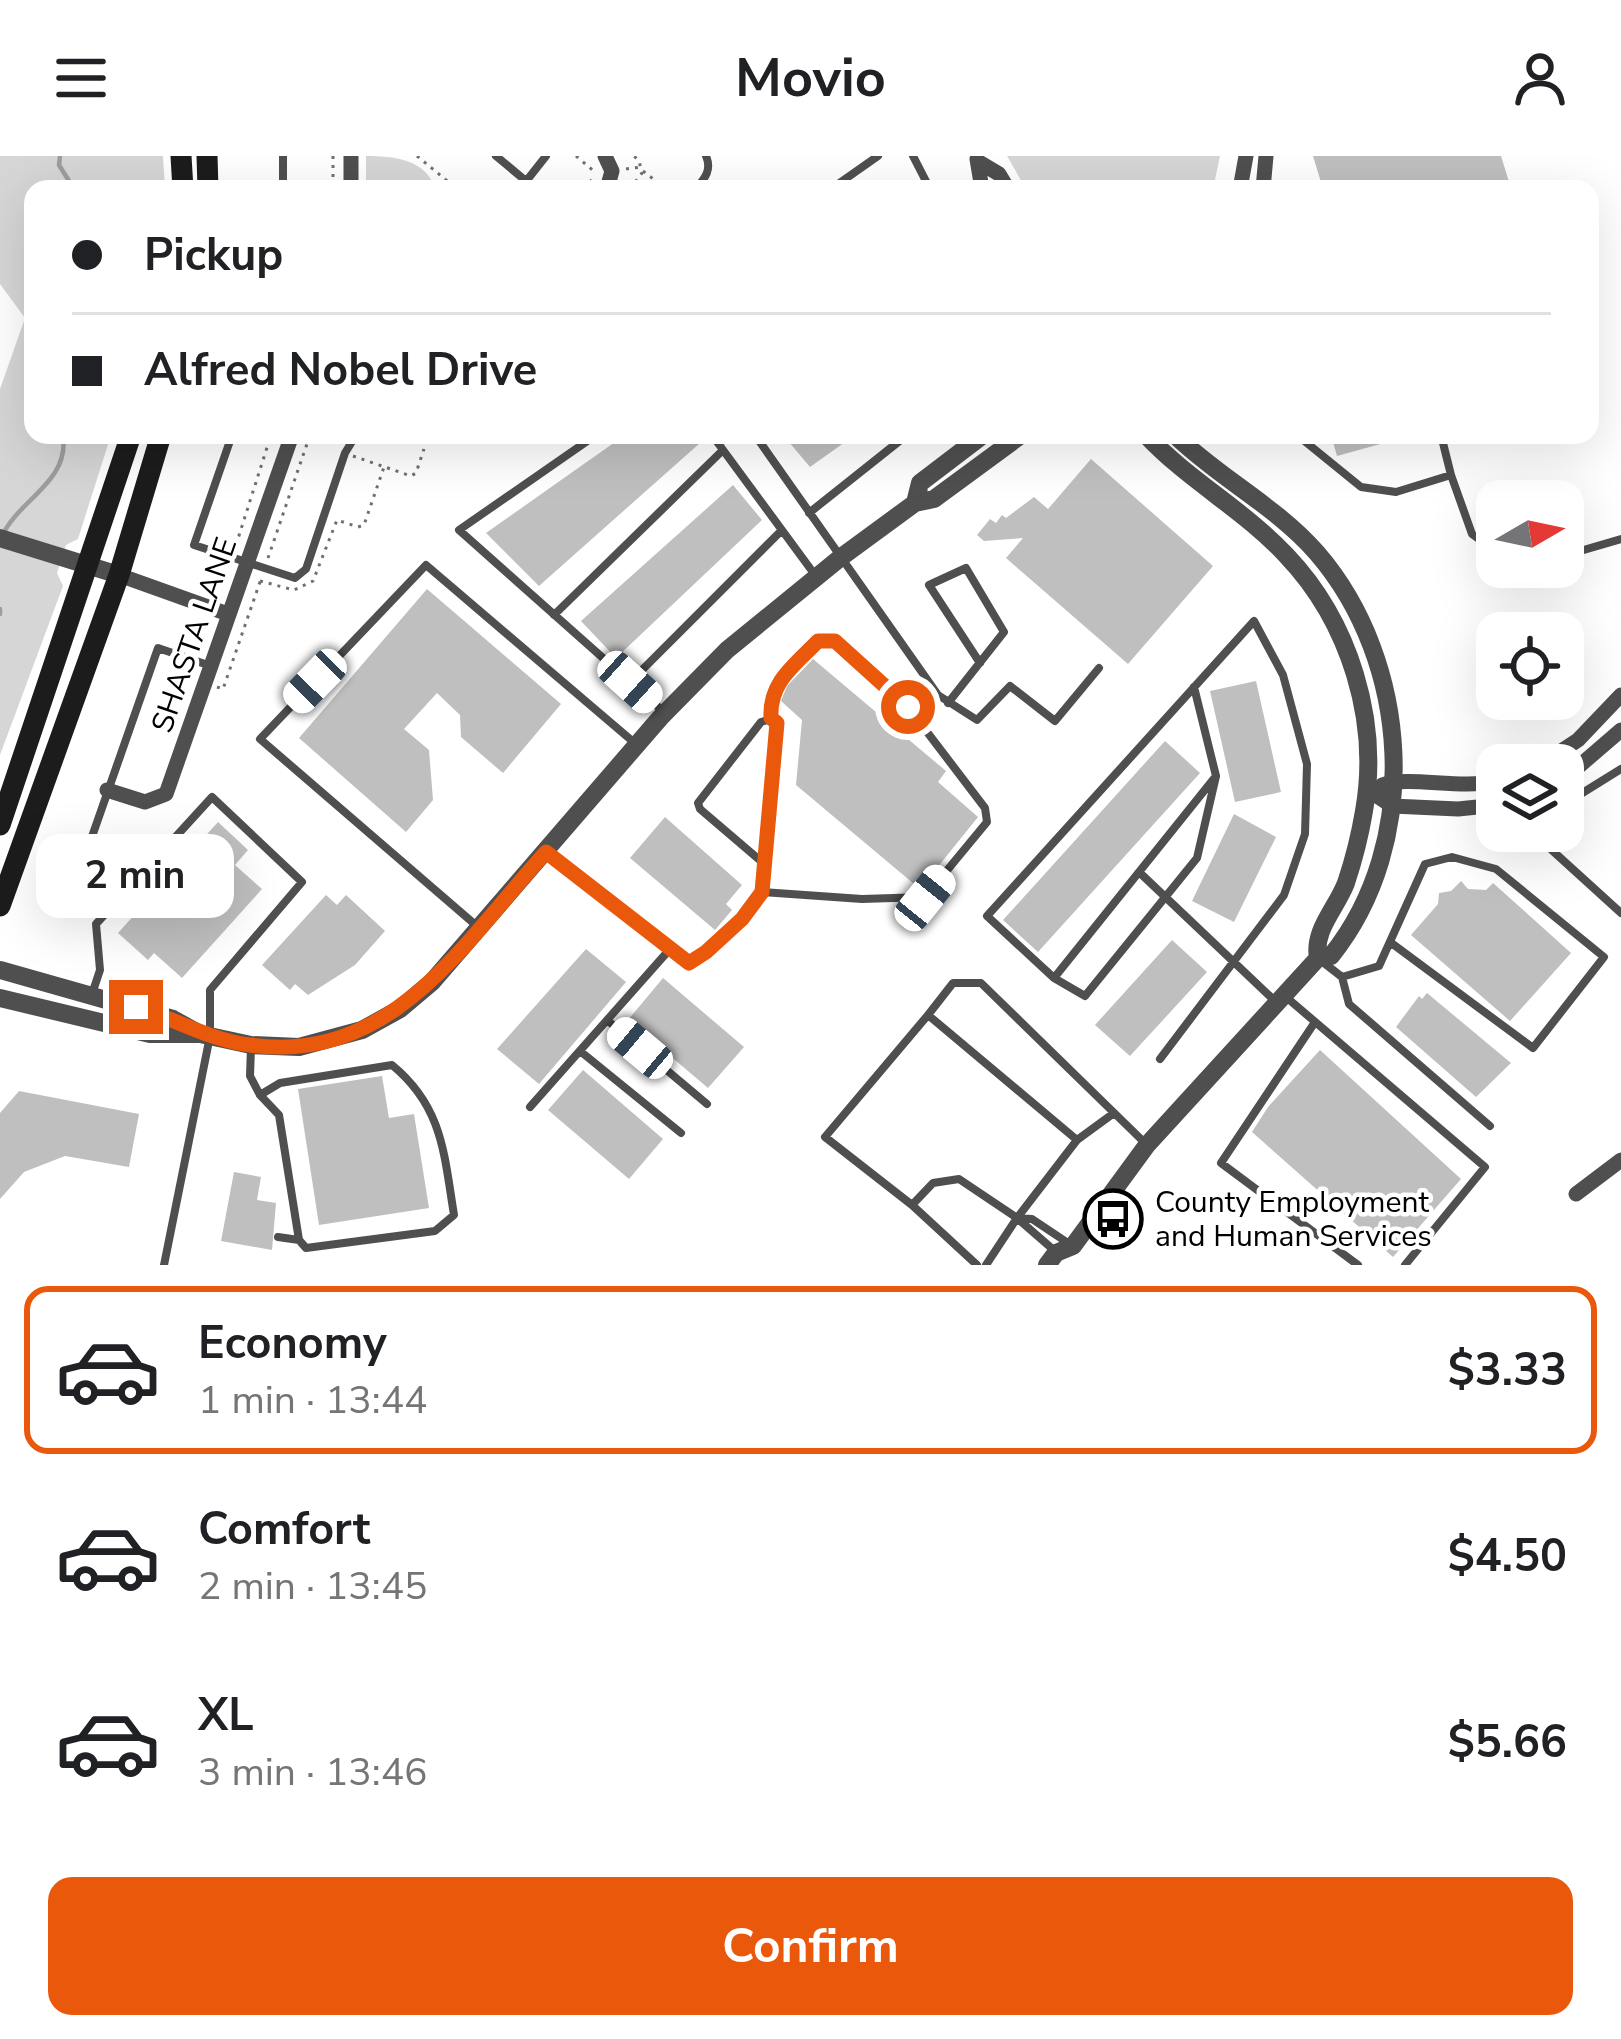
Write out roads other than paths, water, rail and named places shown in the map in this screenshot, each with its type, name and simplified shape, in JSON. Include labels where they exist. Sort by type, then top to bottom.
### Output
[{"type":"main road","points":[[0,824],[128,444]]},
{"type":"main road","points":[[0,906],[119,575],[158,444]]},
{"type":"street","points":[[977,159],[1003,180]]},
{"type":"street","name":"SHASTA LANE","points":[[107,790],[145,802],[166,794],[228,614],[241,560],[288,444]]},
{"type":"street","points":[[915,503],[920,483],[971,444]]},
{"type":"street","points":[[0,998],[150,1034],[205,1035],[251,1046],[298,1048],[362,1030],[400,1009],[432,982],[665,713],[727,650],[840,557],[915,503],[934,499],[1010,444]]},
{"type":"street","points":[[1155,444],[1287,555],[1336,629],[1360,689],[1370,751],[1368,790],[1350,871],[1315,941],[1318,958]]},
{"type":"street","points":[[1062,1257],[1147,1145],[1318,958],[1331,956],[1359,912],[1380,860],[1392,806],[1395,780],[1380,674],[1344,591],[1292,528],[1186,444]]},
{"type":"street","points":[[0,538],[228,614]]},
{"type":"street","points":[[1572,744],[1621,695]]},
{"type":"street","points":[[1584,766],[1621,730]]},
{"type":"street","points":[[1368,790],[1395,780],[1476,784]]},
{"type":"street","points":[[1368,790],[1392,806],[1476,807]]},
{"type":"street","points":[[0,970],[173,1018],[205,1035]]},
{"type":"street","points":[[1576,1194],[1621,1160]]},
{"type":"lane","points":[[496,156],[518,180]]},
{"type":"lane","points":[[527,180],[546,156]]},
{"type":"lane","points":[[844,180],[878,156]]},
{"type":"lane","points":[[229,444],[194,545],[296,578],[307,569],[350,444]]},
{"type":"lane","points":[[583,444],[459,530],[665,713]]},
{"type":"lane","points":[[719,444],[815,576]]},
{"type":"lane","points":[[761,444],[948,704],[977,720],[1010,686],[1055,721],[1099,668]]},
{"type":"lane","points":[[809,513],[897,444]]},
{"type":"lane","points":[[1308,444],[1361,487],[1396,492],[1451,475]]},
{"type":"lane","points":[[1443,444],[1476,537]]},
{"type":"lane","points":[[554,614],[723,450]]},
{"type":"lane","points":[[630,682],[782,530]]},
{"type":"lane","points":[[1584,550],[1621,539]]},
{"type":"lane","points":[[479,928],[260,740],[426,565],[637,745]]},
{"type":"lane","points":[[948,704],[980,663],[1004,632],[966,568],[929,585],[980,663]]},
{"type":"lane","points":[[1160,1059],[1284,895],[1305,834],[1307,764],[1283,675],[1254,621],[1194,687],[987,916],[1054,978],[1085,996],[1197,858],[1216,776],[1194,687]]},
{"type":"lane","points":[[546,852],[689,963],[706,952],[742,919],[762,892],[777,723],[771,718],[770,699],[776,686],[818,641],[835,641],[908,707],[986,808],[987,821],[925,898],[762,892]]},
{"type":"lane","points":[[88,848],[158,648],[211,666]]},
{"type":"lane","points":[[762,862],[700,809],[698,802],[761,722],[771,718]]},
{"type":"lane","points":[[1584,796],[1621,769]]},
{"type":"lane","points":[[1054,978],[1216,776]]},
{"type":"lane","points":[[92,995],[100,970],[96,924],[212,797],[302,882],[210,989],[164,1265]]},
{"type":"lane","points":[[1553,852],[1621,913]]},
{"type":"lane","points":[[1342,977],[1379,966],[1390,941],[1425,864],[1452,857],[1496,869],[1604,957],[1533,1048],[1390,941]]},
{"type":"lane","points":[[1138,872],[1234,962],[1315,1022],[1485,1167],[1405,1265]]},
{"type":"lane","points":[[530,1107],[670,949]]},
{"type":"lane","points":[[1318,958],[1342,977],[1349,1004],[1490,1126]]},
{"type":"lane","points":[[977,1265],[912,1205],[825,1137],[953,983],[981,983],[1147,1145]]},
{"type":"lane","points":[[928,1015],[1077,1140]]},
{"type":"lane","points":[[607,1020],[707,1103]]},
{"type":"lane","points":[[1315,1022],[1221,1163],[1358,1265]]},
{"type":"lane","points":[[251,1046],[250,1076],[260,1095],[279,1114],[299,1240],[306,1248],[435,1231],[454,1215],[439,1125],[392,1065],[280,1083],[260,1095]]},
{"type":"lane","points":[[580,1051],[681,1133]]},
{"type":"lane","points":[[986,1265],[1077,1140],[1114,1113]]},
{"type":"lane","points":[[912,1205],[933,1183],[959,1179],[1062,1257]]},
{"type":"lane","points":[[1016,1218],[1032,1219],[1062,1257]]},
{"type":"lane","points":[[278,1237],[299,1240]]},
{"type":"waterway","points":[[60,156],[59,165],[68,180]]},
{"type":"waterway","points":[[2,536],[51,478],[63,444]]},
{"type":"waterway","points":[[0,609],[0,614]]},
{"type":"place","name":"County Employment and Human Services","points":[[1113,1219]]}]
